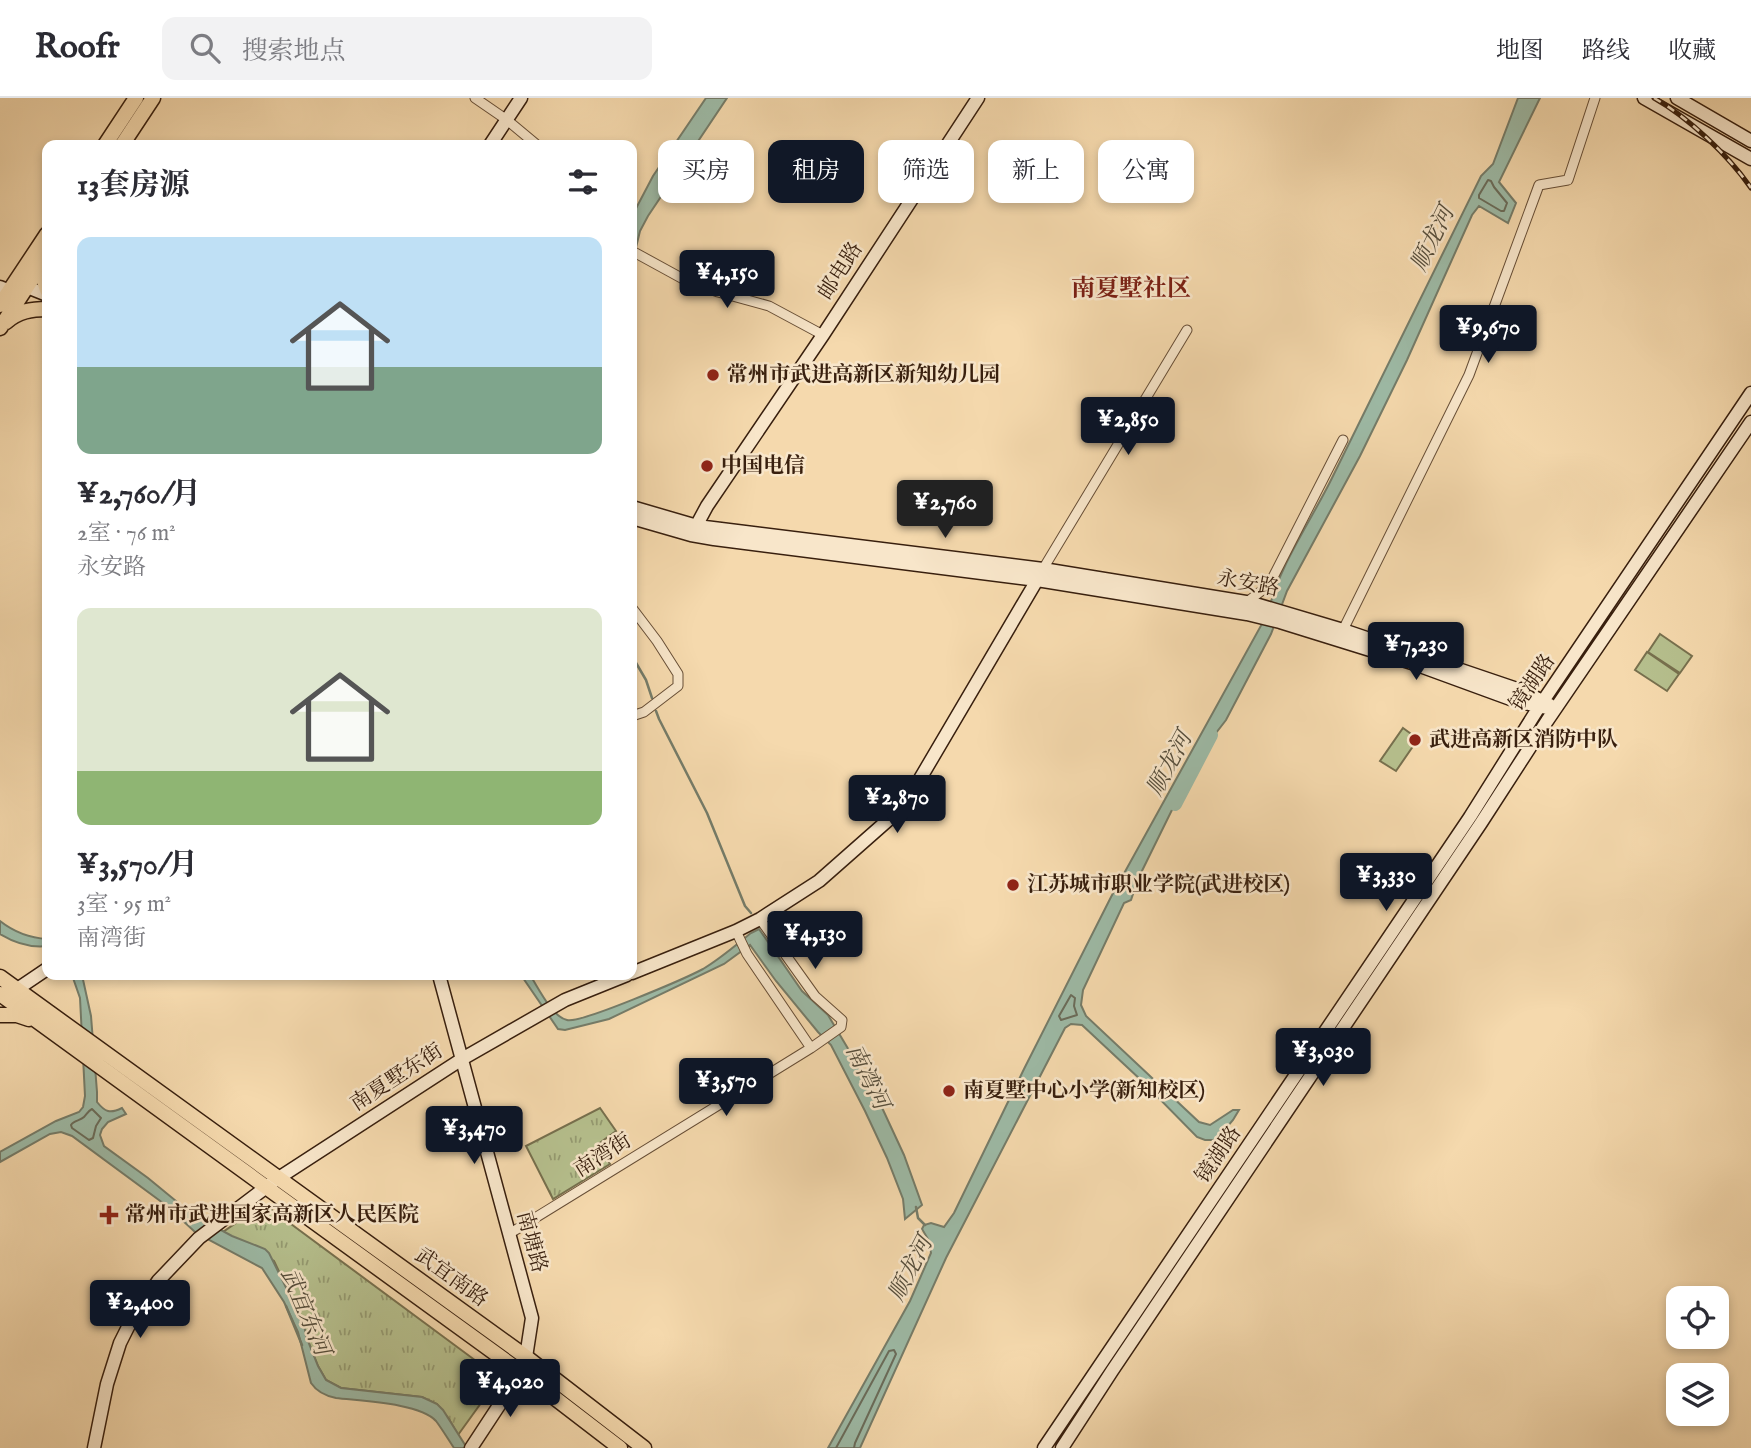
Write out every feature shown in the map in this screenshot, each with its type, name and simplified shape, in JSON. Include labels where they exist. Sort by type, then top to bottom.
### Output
[{"type":"main road","points":[[108,140],[136,98]]},
{"type":"main road","points":[[125,140],[153,98]]},
{"type":"main road","points":[[0,328],[14,291],[42,242]]},
{"type":"main road","points":[[0,305],[42,263]]},
{"type":"main road","points":[[0,328],[12,316],[32,309],[42,309]]},
{"type":"main road","points":[[0,977],[5,996],[38,1022]]},
{"type":"main road","name":"武宜南路","points":[[5,996],[80,1035],[272,1183]]},
{"type":"main road","points":[[0,1015],[16,1015],[38,1022]]},
{"type":"main road","name":"武宜南路","points":[[38,1022],[272,1183],[644,1448]]},
{"type":"main road","name":"武宜南路","points":[[524,1364],[620,1448]]},
{"type":"street","points":[[475,98],[531,140]]},
{"type":"street","points":[[493,140],[521,98]]},
{"type":"street","name":"邮电路","points":[[694,530],[707,506],[978,98]]},
{"type":"street","points":[[1343,630],[1469,375],[1539,185],[1568,180],[1595,98]]},
{"type":"street","points":[[1644,98],[1751,159]]},
{"type":"street","points":[[1677,98],[1751,141]]},
{"type":"street","points":[[637,254],[682,278],[718,292],[769,306],[822,335]]},
{"type":"street","points":[[14,291],[42,293]]},
{"type":"street","points":[[14,291],[42,306]]},
{"type":"street","points":[[1040,575],[1187,330]]},
{"type":"street","name":"镜湖路","points":[[1044,1448],[1462,829],[1541,704],[1751,393]]},
{"type":"street","name":"镜湖路","points":[[1062,1448],[1556,708],[1751,422]]},
{"type":"street","points":[[1248,606],[1269,584],[1343,440]]},
{"type":"street","name":"永安路","points":[[637,509],[694,530]]},
{"type":"street","name":"永安路","points":[[637,519],[694,530],[1040,575],[1248,606],[1516,701],[1556,708]]},
{"type":"street","name":"南夏墅东街","points":[[637,971],[737,934],[819,881],[895,814],[907,801],[1040,575]]},
{"type":"street","points":[[637,615],[678,674],[678,686],[645,712],[637,714]]},
{"type":"street","name":"永安路","points":[[1283,617],[1343,630],[1523,691],[1541,704]]},
{"type":"street","name":"南湾街","points":[[509,1234],[821,1042],[841,1027],[842,1020],[815,996],[760,919]]},
{"type":"street","points":[[737,934],[747,954],[811,1048]]},
{"type":"street","points":[[5,996],[42,972]]},
{"type":"street","name":"南塘路","points":[[440,980],[532,1318],[524,1364]]},
{"type":"street","name":"南夏墅东街","points":[[94,1448],[107,1384],[120,1343],[130,1323],[158,1281],[199,1238],[272,1183],[462,1059],[551,1007],[614,980]]},
{"type":"street","points":[[471,1448],[524,1364]]},
{"type":"green space","points":[[1660,634],[1692,656],[1680,673],[1648,652]]},
{"type":"green space","points":[[1647,652],[1679,674],[1667,691],[1635,670]]},
{"type":"green space","points":[[1403,728],[1418,739],[1396,771],[1380,761]]},
{"type":"green space","points":[[600,1108],[616,1131],[597,1145],[610,1164],[553,1199],[526,1146]]},
{"type":"green space","points":[[268,1207],[491,1372],[494,1385],[458,1435],[437,1404],[422,1397],[341,1388],[326,1380],[306,1336],[304,1324],[274,1261],[223,1232],[256,1209]]},
{"type":"water","points":[[706,98],[727,98],[699,140],[677,140]]},
{"type":"water","points":[[1518,98],[1540,98],[1499,182],[1516,203],[1508,223],[1479,206],[1472,215],[1407,360],[1360,456],[1287,591],[1271,634],[1226,720],[1199,755],[1138,879],[1131,900],[1124,903],[1083,990],[1081,1005],[1086,1016],[1199,1122],[1210,1125],[1233,1110],[1239,1110],[1216,1140],[1197,1137],[1082,1025],[1071,1024],[1065,1028],[946,1258],[860,1448],[828,1448],[910,1301],[931,1253],[928,1239],[922,1229],[924,1225],[931,1223],[944,1227],[954,1213],[1111,897],[1268,613],[1287,561],[1332,478],[1481,176],[1493,164]]},
{"type":"water","points":[[658,169],[658,201],[640,231],[637,243],[637,206]]},
{"type":"water","points":[[0,921],[22,934],[42,938],[42,946],[17,942],[0,934]]},
{"type":"water","points":[[759,929],[802,991],[828,1015],[878,1099],[904,1155],[922,1205],[905,1219],[903,1199],[887,1158],[831,1045],[776,981],[750,945],[724,964],[609,1019],[565,1030],[558,1029],[524,980],[533,980],[561,1018],[576,1019],[634,999],[703,969]]},
{"type":"water","points":[[74,980],[83,980],[91,1016],[97,1102],[105,1110],[122,1108],[126,1114],[108,1122],[102,1129],[100,1135],[104,1146],[193,1215],[269,1253],[304,1324],[306,1336],[326,1380],[341,1388],[422,1397],[437,1404],[467,1448],[454,1448],[436,1421],[417,1410],[336,1398],[319,1391],[311,1383],[298,1332],[284,1302],[262,1268],[196,1233],[167,1206],[72,1136],[61,1132],[50,1134],[0,1162],[0,1152],[56,1121],[79,1112],[83,1107],[85,1096],[80,998]]},
{"type":"waterway","name":"南湾河","points":[[637,665],[652,698]]},
{"type":"waterway","name":"南湾河","points":[[656,711],[707,813],[745,906],[751,913]]},
{"type":"waterway","name":"顺龙河","points":[[1175,804],[1211,735]]},
{"type":"waterway","name":"南湾河","points":[[916,1207],[918,1218],[925,1225]]},
{"type":"waterway","name":"武宜东河","points":[[286,1306],[302,1345]]},
{"type":"railway","points":[[1654,98],[1707,138],[1751,188]]},
{"type":"place","name":"常州市武进高新区新知幼儿园","points":[[713,375]]},
{"type":"place","name":"中国电信","points":[[707,466]]},
{"type":"place","name":"武进高新区消防中队","points":[[1415,740]]},
{"type":"place","name":"江苏城市职业学院(武进校区)","points":[[1013,885]]},
{"type":"place","name":"南夏墅中心小学(新知校区)","points":[[949,1091]]},
{"type":"place","name":"常州市武进国家高新区人民医院","points":[[109,1215]]},
{"type":"district","name":"南夏墅社区","points":[[1131,289]]}]
